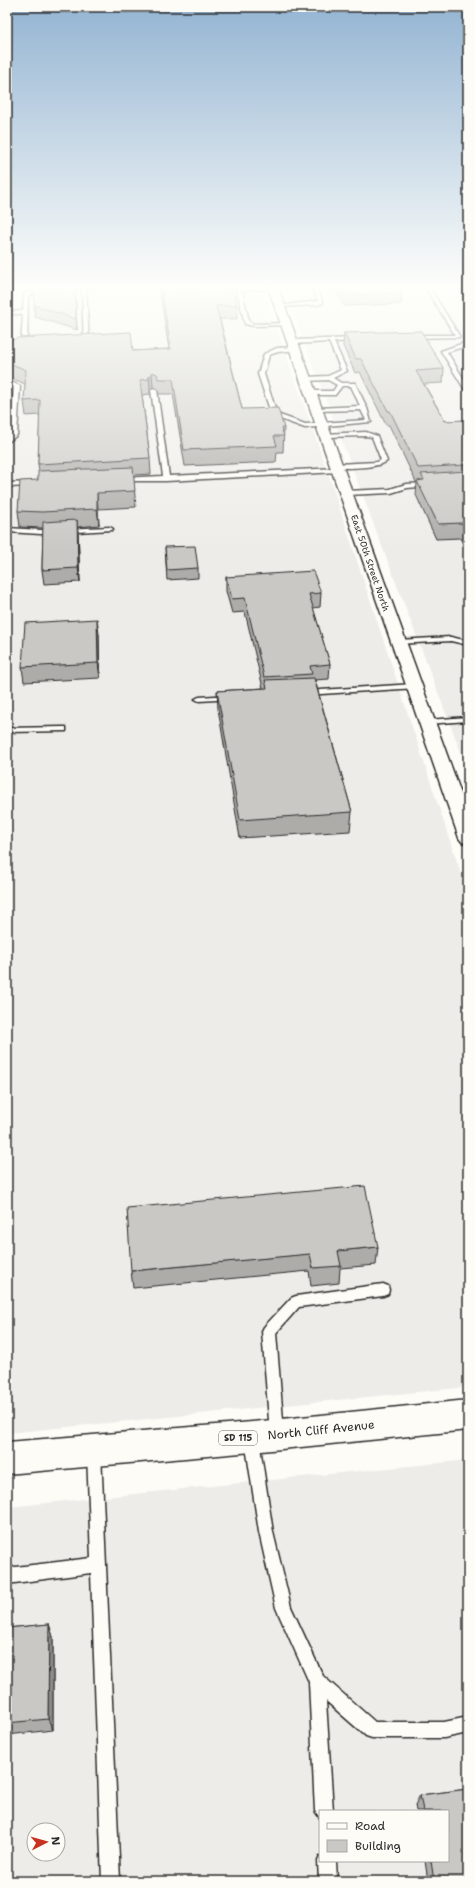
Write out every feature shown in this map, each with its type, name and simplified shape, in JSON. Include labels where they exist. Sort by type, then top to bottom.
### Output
[{"type":"main road","name":"North Cliff Avenue","points":[[7,1458],[264,1436],[468,1415]]},
{"type":"street","name":"East 50th Street North","points":[[304,375],[467,833]]},
{"type":"lane","points":[[111,481],[337,468],[378,464],[384,461],[374,436],[324,430],[306,426],[274,415],[261,375]]},
{"type":"lane","points":[[305,378],[329,378],[335,375]]},
{"type":"lane","points":[[459,375],[468,390]]},
{"type":"lane","points":[[324,430],[370,422],[353,384],[340,385],[329,378]]},
{"type":"lane","points":[[7,382],[17,386],[14,435],[7,441]]},
{"type":"lane","points":[[311,394],[335,393],[340,385]]},
{"type":"lane","points":[[154,390],[166,478]]},
{"type":"lane","points":[[317,410],[364,408]]},
{"type":"lane","points":[[7,485],[39,484]]},
{"type":"lane","points":[[346,493],[391,491],[406,486],[435,485]]},
{"type":"lane","points":[[7,530],[41,532],[110,529]]},
{"type":"lane","points":[[398,642],[451,639],[468,643]]},
{"type":"lane","points":[[299,693],[414,686]]},
{"type":"lane","points":[[199,699],[237,697]]},
{"type":"lane","points":[[427,722],[468,719]]},
{"type":"lane","points":[[7,730],[63,729]]},
{"type":"lane","points":[[324,1810],[317,1682],[284,1608],[266,1532],[264,1436],[269,1331],[296,1302],[384,1290]]},
{"type":"lane","points":[[94,1451],[111,1881]]},
{"type":"lane","points":[[7,1576],[98,1565]]},
{"type":"lane","points":[[317,1682],[372,1730],[444,1730],[468,1725]]},
{"type":"lane","points":[[327,1862],[328,1881]]},
{"type":"shaded area","points":[[7,375],[293,375],[328,473],[468,895],[468,1387],[7,1433]]},
{"type":"shaded area","points":[[317,375],[468,375],[468,771]]},
{"type":"shaded area","points":[[468,1460],[468,1881],[7,1881],[7,1507]]},
{"type":"building","points":[[26,375],[149,375],[149,379],[140,380],[150,458],[38,464],[40,400],[24,401]]},
{"type":"building","points":[[157,375],[233,375],[242,409],[278,408],[284,428],[281,428],[284,436],[274,436],[277,446],[184,450],[173,379],[158,379]]},
{"type":"building","points":[[369,375],[418,375],[445,421],[468,420],[468,467],[465,465],[418,468],[390,411],[388,411]]},
{"type":"building","points":[[133,467],[135,491],[97,493],[97,509],[42,512],[18,511],[20,481],[38,480],[38,471]]},
{"type":"building","points":[[468,470],[468,535],[462,523],[438,524],[417,481],[424,480],[421,474]]},
{"type":"building","points":[[77,520],[78,568],[42,570],[43,522]]},
{"type":"building","points":[[195,546],[198,568],[167,570],[165,547]]},
{"type":"building","points":[[313,571],[321,593],[309,594],[330,664],[310,666],[312,674],[264,677],[245,598],[232,599],[226,577]]},
{"type":"building","points":[[97,619],[98,663],[22,667],[25,623]]},
{"type":"building","points":[[314,678],[352,812],[240,820],[217,691],[267,688],[265,680]]},
{"type":"building","points":[[365,1186],[378,1247],[338,1251],[341,1266],[313,1268],[310,1254],[131,1271],[127,1208]]},
{"type":"building","points":[[49,1624],[48,1719],[7,1723],[7,1628]]},
{"type":"building","points":[[468,1789],[468,1881],[434,1881],[431,1862],[449,1862],[449,1810],[423,1810],[420,1795]]}]
